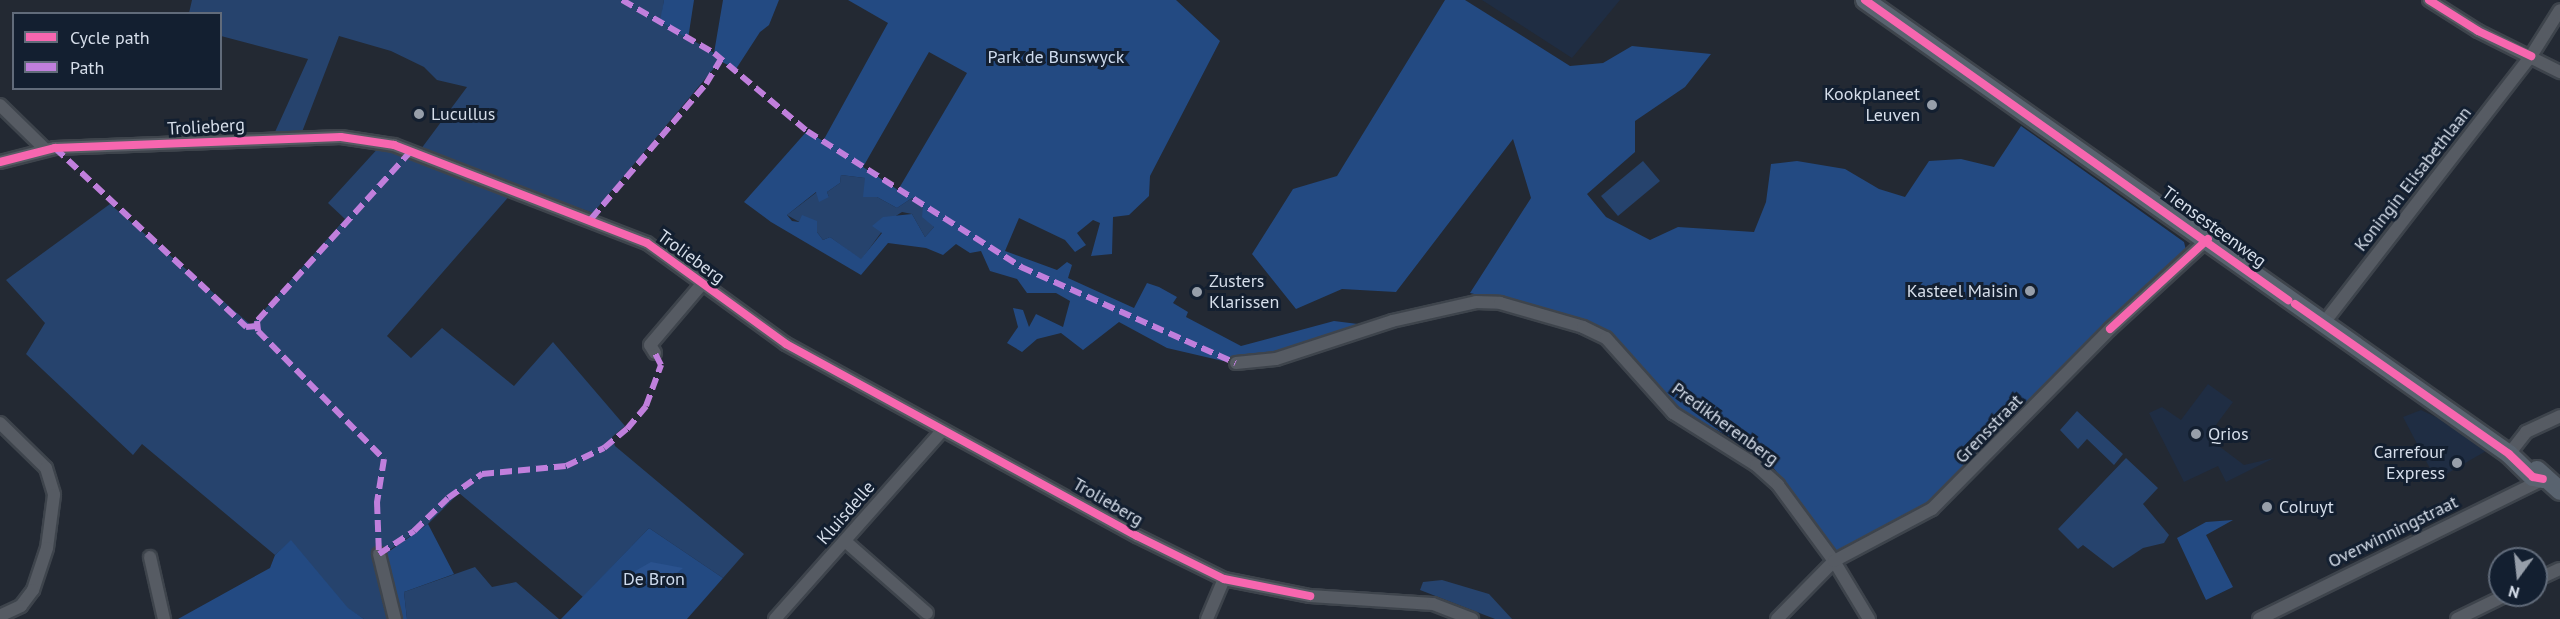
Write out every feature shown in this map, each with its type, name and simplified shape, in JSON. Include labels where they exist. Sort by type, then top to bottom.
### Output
[{"type":"main road","name":"Tiensesteenweg","points":[[1865,0],[2208,239],[2323,324],[2512,457],[2519,468],[2560,491]]},
{"type":"street","points":[[2429,0],[2478,31],[2560,72]]},
{"type":"street","name":"Koningin Elisabethlaan","points":[[2323,324],[2531,57],[2560,10]]},
{"type":"street","points":[[0,105],[45,149]]},
{"type":"street","name":"Trolieberg","points":[[0,162],[45,149],[341,137],[380,141],[647,243],[786,344],[942,430],[1224,579],[1310,597],[1433,604],[1472,619]]},
{"type":"street","name":"Grensstraat","points":[[1777,619],[1834,561],[1932,508],[2110,329],[2208,239]]},
{"type":"street","points":[[655,353],[650,345],[702,284]]},
{"type":"street","name":"Predikherenberg","points":[[1236,363],[1276,359],[1392,321],[1476,302],[1500,303],[1582,327],[1606,339],[1673,413],[1756,465],[1778,485],[1834,561],[1869,619]]},
{"type":"street","points":[[2512,457],[2526,432],[2560,416]]},
{"type":"street","points":[[0,423],[46,468],[54,495],[47,548],[33,590],[21,606],[0,616]]},
{"type":"street","name":"Kluisdelle","points":[[776,619],[942,430]]},
{"type":"street","name":"Overwinningstraat","points":[[2259,619],[2275,615],[2542,479]]},
{"type":"street","points":[[845,541],[927,613]]},
{"type":"street","points":[[379,554],[395,619]]},
{"type":"street","points":[[150,557],[164,619]]},
{"type":"street","points":[[1207,619],[1224,579]]},
{"type":"street","points":[[2457,619],[2488,604]]},
{"type":"shaded area","points":[[192,0],[664,0],[661,21],[714,53],[720,61],[593,213],[518,186],[387,336],[411,358],[442,328],[514,386],[553,342],[625,426],[612,437],[615,446],[744,554],[723,578],[649,528],[583,597],[459,493],[428,524],[388,551],[392,619],[364,619],[348,609],[291,541],[275,555],[142,444],[133,455],[26,354],[45,323],[6,280],[110,204],[251,325],[345,219],[328,203],[381,145],[421,149],[467,87],[437,80],[424,67],[391,51],[339,36],[302,132],[275,132],[308,59],[222,36],[222,12],[189,12]]},
{"type":"shaded area","points":[[1482,0],[1620,0],[1572,58]]},
{"type":"shaded area","points":[[1643,161],[1660,181],[1618,216],[1601,196]]},
{"type":"shaded area","points":[[841,175],[865,178],[877,197],[897,208],[912,198],[923,206],[934,227],[925,237],[912,214],[902,212],[891,219],[861,260],[830,237],[823,240],[817,232],[787,215],[817,192],[829,197],[827,192],[840,183]]},
{"type":"shaded area","points":[[2208,384],[2233,402],[2207,437],[2244,465],[2274,458],[2226,482],[2218,466],[2184,482],[2149,413],[2162,407],[2181,420]]},
{"type":"shaded area","points":[[2421,410],[2438,418],[2486,451],[2436,480],[2403,417]]},
{"type":"shaded area","points":[[2077,411],[2123,454],[2114,465],[2087,439],[2078,449],[2060,430]]},
{"type":"shaded area","points":[[2126,458],[2158,488],[2143,504],[2169,535],[2164,543],[2143,548],[2113,568],[2083,545],[2078,549],[2058,529]]},
{"type":"shaded area","points":[[651,562],[683,568],[666,582],[624,582],[623,578]]},
{"type":"shaded area","points":[[475,567],[492,587],[516,582],[559,619],[407,619],[404,592]]},
{"type":"shaded area","points":[[1442,580],[1489,594],[1512,619],[1495,619],[1420,590],[1423,582]]},
{"type":"green space","points":[[664,0],[694,0],[688,39],[660,21]]},
{"type":"green space","points":[[723,0],[779,0],[769,25],[760,32],[736,69],[720,61],[714,53]]},
{"type":"green space","name":"Park de Bunswyck","points":[[848,0],[1176,0],[1220,41],[1150,176],[1149,196],[1129,215],[1113,217],[1112,254],[1091,256],[1100,223],[1093,220],[1077,233],[1086,245],[1075,252],[1065,240],[1019,218],[1005,251],[1057,270],[1067,262],[1072,265],[1068,278],[1134,308],[1147,283],[1159,287],[1177,297],[1173,303],[1188,312],[1186,317],[1241,346],[1334,321],[1366,325],[1252,362],[1223,361],[1167,348],[1119,322],[1083,350],[1061,333],[1037,339],[1022,352],[1007,343],[1018,327],[1013,308],[1023,310],[1029,327],[1036,314],[1063,327],[1070,301],[1056,293],[1027,293],[1017,279],[990,271],[981,251],[970,253],[956,244],[943,255],[926,248],[888,243],[861,275],[771,222],[744,202],[807,131],[823,141],[888,23]],"holes":[[[929,52],[967,73],[898,190],[863,167]],[[841,175],[865,178],[863,197],[877,197],[897,208],[912,198],[923,206],[922,217],[934,227],[925,237],[912,214],[883,217],[872,226],[882,233],[861,259],[830,237],[823,240],[817,232],[817,221],[802,215],[799,222],[792,221],[787,215],[816,192],[819,202],[829,197],[827,192],[840,183]]]},
{"type":"green space","points":[[1445,0],[1465,0],[1570,66],[1603,63],[1632,46],[1711,54],[1685,87],[1635,121],[1635,152],[1587,194],[1606,217],[1650,240],[1678,227],[1754,232],[1766,202],[1771,164],[1797,161],[1845,169],[1879,189],[1905,197],[1929,161],[1961,159],[1994,167],[2021,126],[2184,242],[2187,254],[2088,343],[1959,478],[1929,504],[1897,525],[1836,551],[1763,454],[1680,411],[1611,338],[1584,319],[1470,293],[1531,198],[1513,139],[1396,292],[1342,289],[1296,309],[1252,254],[1293,189],[1337,176]]},
{"type":"green space","points":[[2233,520],[2206,535],[2233,587],[2206,600],[2177,538],[2206,522]]},
{"type":"green space","points":[[428,524],[454,574],[404,592],[407,619],[397,619],[384,555]]},
{"type":"green space","name":"De Bron","points":[[649,528],[723,578],[687,619],[561,619]]},
{"type":"green space","points":[[291,540],[348,608],[364,619],[178,619],[270,568],[275,555]]},
{"type":"marked path","points":[[622,0],[714,53],[807,131],[1021,267],[1236,363]]},
{"type":"marked path","points":[[591,219],[706,84],[720,61]]},
{"type":"marked path","points":[[55,148],[246,327],[257,326]]},
{"type":"marked path","points":[[411,151],[257,321],[258,331],[384,459],[377,502],[379,554],[414,531],[448,498],[482,474],[566,466],[604,448],[627,429],[646,406],[661,365],[655,353]]},
{"type":"cycle path","points":[[1865,0],[2288,300]]},
{"type":"cycle path","points":[[2429,0],[2478,31],[2531,56]]},
{"type":"cycle path","points":[[0,162],[55,148],[341,137],[394,145],[647,243],[786,344],[1137,536],[1224,579],[1310,596]]},
{"type":"cycle path","points":[[2110,329],[2208,239]]},
{"type":"cycle path","points":[[2295,304],[2509,454],[2533,477],[2543,479]]},
{"type":"place","name":"Kookplaneet Leuven","points":[[1932,105]]},
{"type":"place","name":"Lucullus","points":[[419,114]]},
{"type":"place","name":"Kasteel Maisin","points":[[2030,291]]},
{"type":"place","name":"Zusters Klarissen","points":[[1197,292]]},
{"type":"place","name":"Qrios","points":[[2196,434]]},
{"type":"place","name":"Carrefour Express","points":[[2457,463]]},
{"type":"place","name":"Colruyt","points":[[2267,507]]}]
